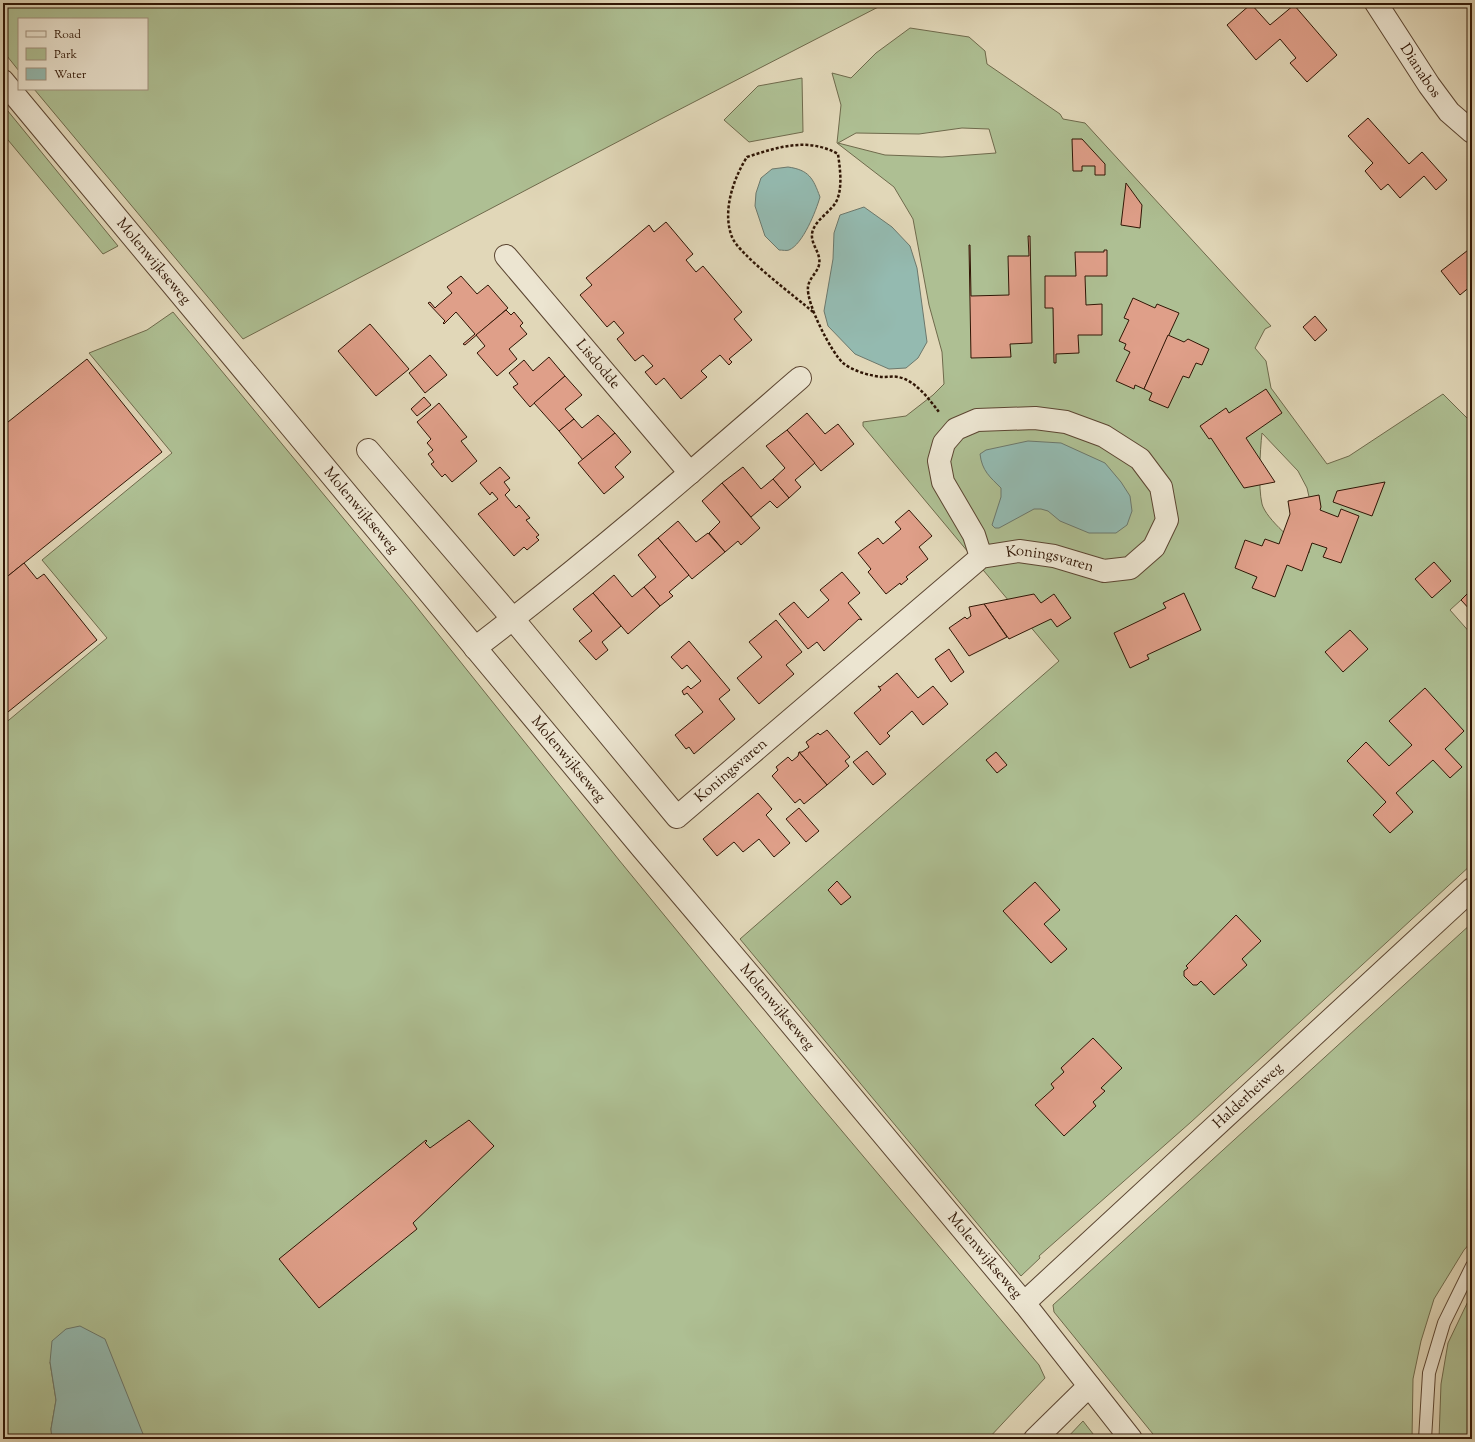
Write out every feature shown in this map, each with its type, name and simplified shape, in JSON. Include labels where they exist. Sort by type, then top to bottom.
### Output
[{"type":"street","name":"Dianabos","points":[[1376,3],[1429,85],[1449,112],[1472,132]]},
{"type":"street","name":"Molenwijkseweg","points":[[3,81],[475,648],[1024,1303],[1131,1439]]},
{"type":"street","name":"Lisdodde","points":[[506,256],[690,473]]},
{"type":"street","points":[[475,648],[513,619],[690,473],[800,378]]},
{"type":"street","name":"Koningsvaren","points":[[513,619],[677,817],[981,557],[1019,551],[1054,556],[1104,571],[1130,568],[1154,547],[1167,520],[1160,487],[1140,460],[1104,436],[1066,422],[1035,418],[977,420],[956,429],[953,432],[944,443],[939,461],[943,482],[974,535],[981,557]]},
{"type":"street","points":[[368,450],[513,619]]},
{"type":"street","name":"Halderheiweg","points":[[1024,1303],[1472,889]]},
{"type":"street","points":[[1035,1439],[1089,1386]]},
{"type":"lane","points":[[1425,1439],[1429,1373],[1444,1323],[1472,1266]]},
{"type":"path","points":[[813,312],[743,252],[732,237],[728,217],[730,200],[735,181],[747,157],[795,144],[814,145],[829,149],[838,154],[840,171],[836,202],[813,229],[811,237],[818,254],[819,265],[811,277],[808,288],[813,312],[830,347],[844,363],[867,374],[883,377],[899,377],[912,383],[929,399],[953,432]]},
{"type":"green space","points":[[3,3],[886,3],[661,119],[243,339],[35,90],[148,90],[148,18],[18,18],[18,70],[3,51]]},
{"type":"green space","points":[[910,28],[969,37],[985,51],[987,64],[1060,114],[1063,119],[1085,123],[1271,326],[1265,329],[1255,348],[1266,361],[1271,388],[1327,464],[1349,456],[1443,394],[1472,423],[1472,590],[1450,610],[1472,635],[1472,864],[1191,1122],[1039,1256],[1040,1258],[1021,1276],[740,939],[1059,661],[863,426],[863,422],[906,416],[933,395],[944,384],[942,352],[929,305],[913,219],[894,187],[837,143],[841,105],[832,73],[851,78],[876,53]],"holes":[[[962,128],[989,129],[996,153],[942,157],[885,155],[838,143],[856,133],[919,134]],[[1262,433],[1298,471],[1307,488],[1310,501],[1313,533],[1309,553],[1275,524],[1269,517],[1262,504],[1260,479]]]},
{"type":"green space","points":[[802,78],[803,132],[749,142],[724,120],[758,86]]},
{"type":"green space","points":[[3,105],[118,246],[103,254],[3,134]]},
{"type":"green space","points":[[173,312],[415,605],[619,860],[810,1093],[1039,1365],[1045,1378],[988,1439],[145,1439],[144,1436],[50,1362],[56,1400],[51,1429],[52,1439],[3,1439],[3,725],[107,638],[42,560],[172,453],[89,353],[147,330]]},
{"type":"green space","points":[[1472,923],[1472,1241],[1464,1250],[1434,1299],[1421,1341],[1413,1379],[1412,1439],[1157,1439],[1054,1312],[1053,1305]]},
{"type":"green space","points":[[1472,1293],[1472,1439],[1439,1439],[1441,1384],[1448,1343]]},
{"type":"green space","points":[[1083,1421],[1097,1439],[1066,1439]]},
{"type":"water","points":[[788,167],[801,170],[806,173],[815,185],[820,197],[812,218],[799,241],[789,250],[779,250],[765,236],[755,206],[756,193],[761,178],[772,169]]},
{"type":"water","points":[[864,207],[892,227],[910,246],[917,268],[927,342],[918,358],[906,368],[889,369],[855,354],[828,326],[824,311],[833,259],[834,233],[840,215]]},
{"type":"water","points":[[1028,441],[1061,443],[1105,463],[1121,482],[1130,496],[1132,511],[1127,525],[1116,533],[1089,533],[1060,521],[1048,511],[1034,509],[999,528],[995,528],[992,525],[1001,497],[1001,488],[990,477],[985,469],[980,454],[986,450]]},
{"type":"water","points":[[80,1326],[105,1339],[145,1439],[52,1439],[51,1429],[56,1400],[50,1362],[52,1341],[66,1329]]},
{"type":"building","points":[[1251,4],[1270,25],[1294,5],[1337,55],[1307,82],[1290,63],[1296,58],[1280,39],[1256,60],[1227,25]]},
{"type":"building","points":[[1368,118],[1409,164],[1422,152],[1447,180],[1436,190],[1424,176],[1400,198],[1388,184],[1381,190],[1365,171],[1373,163],[1348,136]]},
{"type":"building","points":[[1072,139],[1082,139],[1105,164],[1105,175],[1095,175],[1095,166],[1082,166],[1082,171],[1073,171]]},
{"type":"building","points":[[1126,183],[1142,205],[1140,228],[1121,225]]},
{"type":"building","points":[[666,222],[693,254],[686,260],[696,272],[703,266],[742,312],[734,319],[752,340],[729,359],[732,362],[729,365],[720,355],[701,371],[707,377],[681,399],[664,378],[656,385],[645,372],[653,366],[643,355],[635,361],[617,339],[624,333],[614,321],[607,327],[580,295],[592,285],[586,278],[649,225],[654,232]]},
{"type":"building","points":[[1028,236],[1030,236],[1032,343],[1010,344],[1011,357],[971,358],[969,245],[971,296],[1009,295],[1008,256],[1029,256]]},
{"type":"building","points":[[1472,247],[1472,285],[1460,295],[1441,271]]},
{"type":"building","points":[[1104,250],[1107,250],[1107,276],[1085,276],[1086,305],[1102,304],[1102,335],[1078,335],[1079,353],[1056,354],[1056,363],[1054,363],[1053,308],[1045,308],[1045,276],[1076,276],[1075,252],[1104,252]]},
{"type":"building","points":[[461,276],[477,294],[488,285],[508,308],[465,345],[463,344],[475,334],[456,312],[444,324],[443,323],[445,321],[428,303],[430,302],[435,308],[452,293],[447,287]]},
{"type":"building","points":[[1133,298],[1155,308],[1157,304],[1179,313],[1144,389],[1135,385],[1134,389],[1116,381],[1130,352],[1124,349],[1126,344],[1119,341],[1129,320],[1124,318]]},
{"type":"building","points":[[506,310],[511,315],[514,312],[523,323],[520,326],[527,334],[509,349],[517,359],[497,376],[477,353],[485,346],[476,335]]},
{"type":"building","points":[[1315,316],[1327,330],[1315,341],[1303,327]]},
{"type":"building","points":[[370,324],[409,369],[376,396],[338,351]]},
{"type":"building","points":[[1168,335],[1184,342],[1188,339],[1209,349],[1202,365],[1196,363],[1189,378],[1183,376],[1168,408],[1149,400],[1152,393],[1144,389]]},
{"type":"building","points":[[430,355],[447,375],[425,393],[409,373]]},
{"type":"building","points":[[549,357],[565,376],[530,407],[513,387],[518,384],[509,373],[524,360],[533,371]]},
{"type":"building","points":[[87,359],[162,452],[3,580],[3,426]]},
{"type":"building","points":[[565,376],[582,395],[565,409],[574,419],[559,431],[534,403]]},
{"type":"building","points":[[1266,389],[1282,413],[1246,438],[1275,482],[1244,488],[1211,438],[1209,439],[1200,426],[1226,408],[1229,413]]},
{"type":"building","points":[[424,397],[431,405],[417,416],[411,409]]},
{"type":"building","points":[[439,403],[467,437],[461,441],[477,461],[452,482],[445,474],[442,477],[431,464],[434,462],[428,454],[433,450],[427,443],[431,439],[417,422]]},
{"type":"building","points":[[807,413],[825,434],[838,424],[854,444],[821,471],[787,430]]},
{"type":"building","points":[[598,415],[615,433],[583,460],[559,431],[574,419],[582,428]]},
{"type":"building","points":[[787,430],[815,463],[795,480],[801,487],[789,498],[773,479],[785,468],[766,446]]},
{"type":"building","points":[[615,433],[631,452],[615,467],[624,477],[604,494],[578,463]]},
{"type":"building","points":[[500,467],[510,478],[504,482],[510,490],[505,495],[516,508],[519,505],[530,518],[526,520],[539,535],[536,537],[539,540],[527,550],[524,547],[514,556],[478,514],[498,499],[492,492],[490,495],[480,483]]},
{"type":"building","points":[[743,467],[761,489],[773,479],[789,498],[777,508],[770,501],[751,517],[722,483]]},
{"type":"building","points":[[1385,482],[1372,516],[1333,502],[1337,491]]},
{"type":"building","points":[[722,483],[760,528],[741,545],[738,541],[725,552],[709,533],[720,522],[702,501]]},
{"type":"building","points":[[1319,495],[1320,510],[1338,517],[1341,509],[1359,516],[1341,563],[1323,557],[1327,548],[1312,543],[1302,571],[1287,565],[1275,597],[1252,588],[1257,577],[1235,568],[1245,540],[1262,546],[1265,539],[1279,544],[1290,514],[1288,501]]},
{"type":"building","points":[[909,510],[932,536],[919,547],[928,559],[906,577],[908,579],[901,585],[900,583],[886,594],[868,572],[871,569],[858,553],[878,538],[883,544],[901,529],[895,522]]},
{"type":"building","points":[[678,521],[696,542],[708,533],[725,552],[692,579],[658,538]]},
{"type":"building","points":[[658,538],[689,575],[669,592],[673,596],[660,606],[644,587],[656,577],[638,555]]},
{"type":"building","points":[[1434,562],[1451,581],[1432,598],[1415,579]]},
{"type":"building","points":[[24,563],[37,579],[44,574],[97,640],[3,716],[3,580]]},
{"type":"building","points":[[842,572],[860,593],[848,603],[862,620],[859,619],[824,651],[817,642],[808,649],[779,614],[794,602],[808,618],[829,600],[820,590]]},
{"type":"building","points":[[614,575],[632,597],[644,587],[660,606],[628,634],[593,593]]},
{"type":"building","points":[[1472,589],[1472,612],[1461,600]]},
{"type":"building","points":[[593,593],[621,626],[602,642],[608,650],[596,660],[579,641],[592,631],[573,609]]},
{"type":"building","points":[[1184,593],[1201,630],[1147,655],[1149,659],[1130,668],[1114,633],[1166,608],[1163,603]]},
{"type":"building","points":[[1034,594],[1041,603],[1054,594],[1071,618],[1057,627],[1051,619],[1009,639],[984,604]]},
{"type":"building","points":[[984,604],[1007,637],[969,656],[949,628],[965,617],[967,619],[971,616],[969,607]]},
{"type":"building","points":[[1472,612],[1472,619],[1468,615]]},
{"type":"building","points":[[776,620],[802,652],[786,665],[794,674],[759,704],[737,678],[762,657],[749,642]]},
{"type":"building","points":[[1350,630],[1368,649],[1343,672],[1325,652]]},
{"type":"building","points":[[689,641],[730,690],[719,699],[735,719],[694,754],[689,747],[686,749],[675,735],[703,712],[687,693],[684,695],[682,691],[688,686],[691,689],[701,681],[687,665],[682,669],[671,657]]},
{"type":"building","points":[[949,649],[964,672],[951,682],[935,659]]},
{"type":"building","points":[[897,673],[918,698],[933,686],[948,704],[923,725],[912,711],[887,733],[890,736],[880,745],[854,713],[881,690],[878,686],[880,687]]},
{"type":"building","points":[[1425,688],[1464,731],[1445,749],[1462,767],[1450,778],[1433,760],[1396,793],[1413,812],[1390,833],[1373,815],[1386,802],[1347,761],[1366,742],[1389,766],[1412,745],[1389,721]]},
{"type":"building","points":[[827,730],[850,757],[845,761],[849,766],[827,785],[799,752],[802,752],[809,747],[806,742],[818,733],[820,735]]},
{"type":"building","points":[[867,751],[886,774],[873,785],[853,762]]},
{"type":"building","points":[[799,752],[827,785],[804,804],[800,799],[795,803],[772,776],[778,770],[776,767],[788,757],[792,761],[798,756]]},
{"type":"building","points":[[996,752],[1007,765],[997,773],[986,760]]},
{"type":"building","points":[[758,793],[772,809],[766,815],[790,843],[774,857],[759,839],[743,852],[734,842],[717,856],[703,839]]},
{"type":"building","points":[[799,808],[819,831],[806,842],[786,819]]},
{"type":"building","points":[[837,881],[851,897],[841,905],[828,890]]},
{"type":"building","points":[[1035,882],[1060,910],[1044,924],[1067,949],[1051,963],[1003,911]]},
{"type":"building","points":[[1236,915],[1261,941],[1242,959],[1247,965],[1214,995],[1201,981],[1197,985],[1193,985],[1184,976],[1184,971],[1188,968],[1186,966]]},
{"type":"building","points":[[1093,1038],[1122,1068],[1101,1088],[1105,1091],[1093,1102],[1096,1106],[1064,1136],[1035,1105],[1054,1088],[1051,1084],[1064,1072],[1061,1068]]},
{"type":"building","points":[[469,1120],[494,1146],[413,1223],[417,1229],[319,1308],[279,1259],[426,1140],[427,1141],[425,1143],[430,1148]]}]
